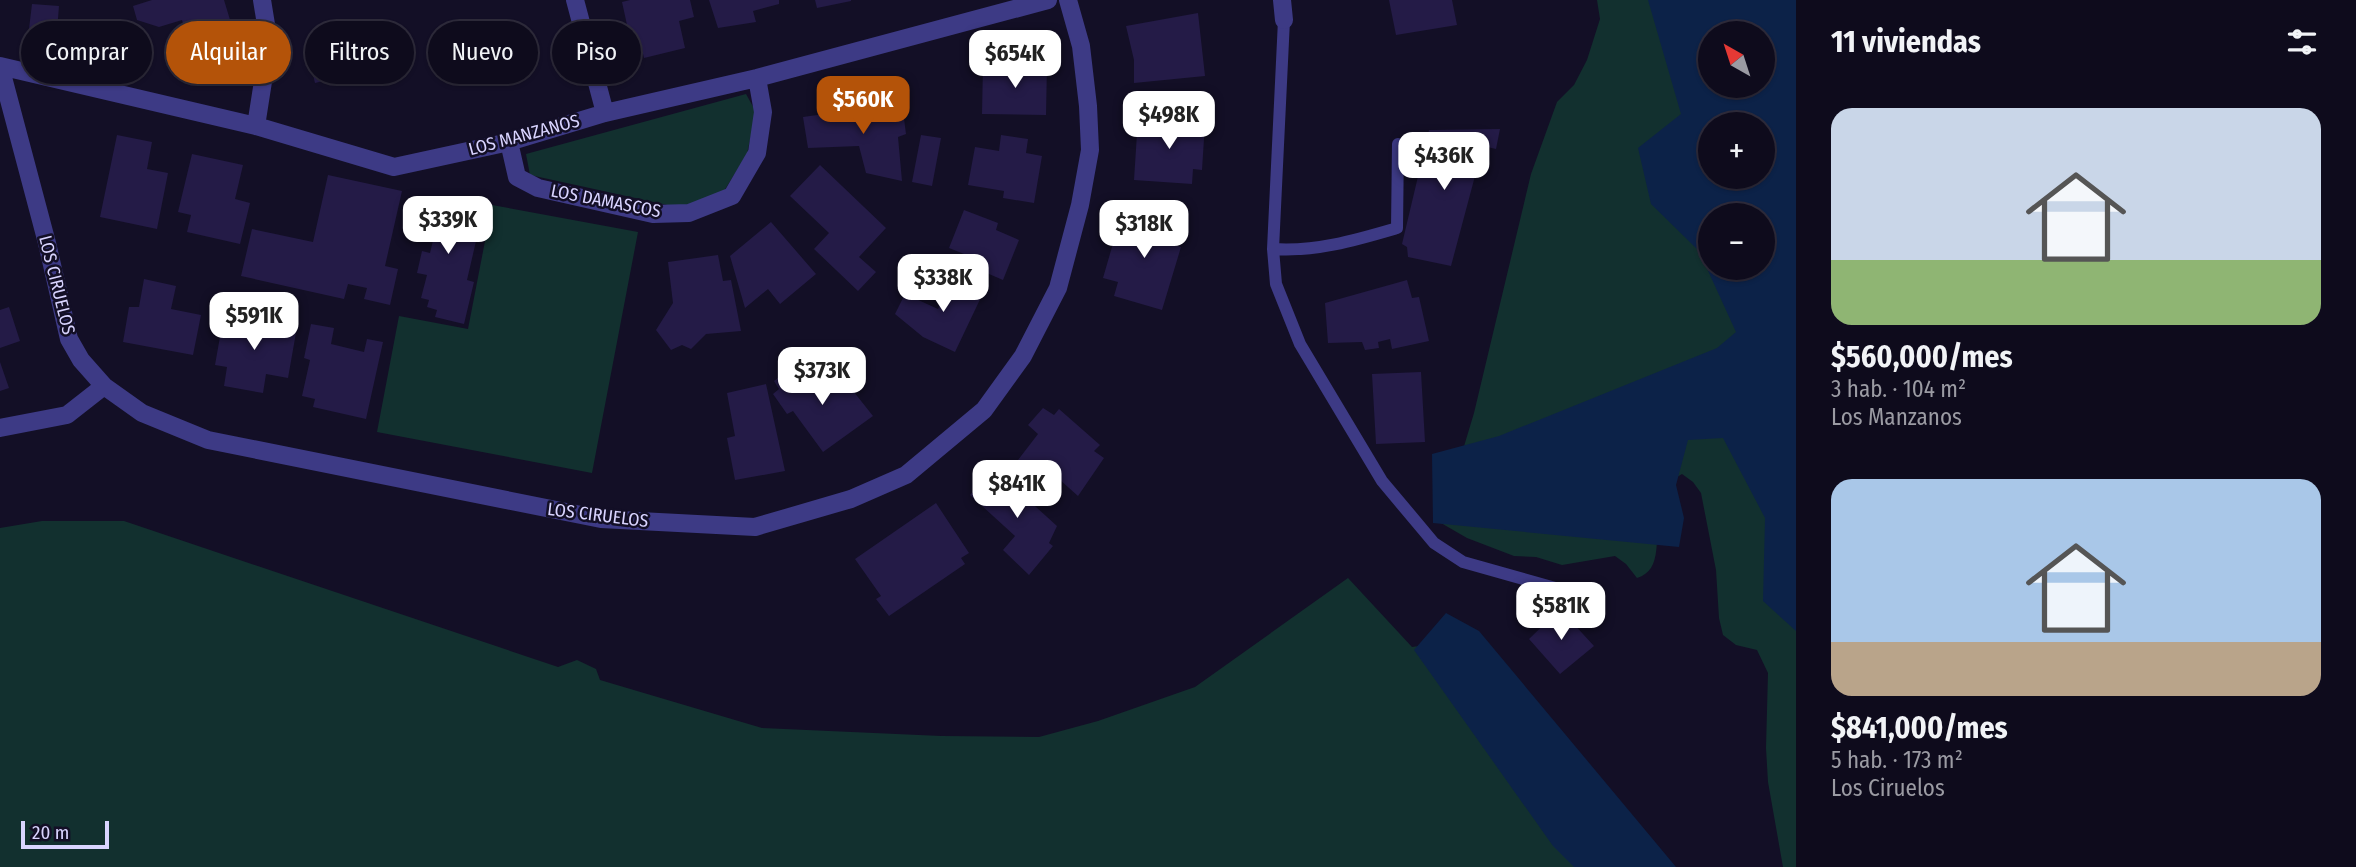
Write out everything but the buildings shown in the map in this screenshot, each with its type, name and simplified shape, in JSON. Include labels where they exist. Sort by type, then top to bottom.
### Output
[{"type":"street","points":[[256,126],[269,43],[262,0]]},
{"type":"street","points":[[575,0],[605,113]]},
{"type":"street","name":"LOS MANZANOS","points":[[0,66],[256,126],[394,167],[509,142],[605,113],[757,78],[1048,0]]},
{"type":"street","name":"LOS CIRUELOS","points":[[0,66],[47,243],[69,339],[81,360],[104,386],[142,413],[208,440],[601,519],[755,527],[851,499],[906,475],[984,410],[1023,356],[1058,288],[1080,205],[1090,150],[1081,46],[1068,0]]},
{"type":"street","points":[[1282,0],[1284,20]]},
{"type":"street","name":"LOS DAMASCOS","points":[[509,142],[517,177],[538,188],[653,214],[689,213],[732,197],[757,153],[763,112],[757,78]]},
{"type":"street","points":[[0,428],[67,415],[104,386]]},
{"type":"lane","points":[[1284,20],[1273,249],[1276,284],[1300,344],[1382,481],[1434,543],[1463,562],[1573,593]]},
{"type":"lane","points":[[1273,249],[1295,250],[1335,245],[1397,228],[1398,144]]},
{"type":"green space","points":[[1597,0],[1671,0],[1698,86],[1698,98],[1702,98],[1706,112],[1698,112],[1698,189],[1710,189],[1710,203],[1698,203],[1698,280],[1757,280],[1796,551],[1796,867],[1783,867],[1768,782],[1768,673],[1757,650],[1736,645],[1723,635],[1719,618],[1716,570],[1701,493],[1693,482],[1682,474],[1668,485],[1658,514],[1654,560],[1649,571],[1637,578],[1626,564],[1615,556],[1562,565],[1536,557],[1514,556],[1467,538],[1441,523],[1474,413],[1531,174],[1557,102],[1574,85],[1587,60],[1600,19]]},
{"type":"green space","points":[[746,94],[756,112],[747,154],[724,191],[681,208],[530,175],[526,154]]},
{"type":"green space","points":[[492,205],[638,232],[592,473],[377,432],[399,316],[468,329]]},
{"type":"green space","points":[[42,521],[124,521],[558,667],[577,660],[596,669],[600,680],[762,728],[941,736],[1039,737],[1098,721],[1195,687],[1348,578],[1412,647],[1433,644],[1640,867],[0,867],[0,528]]},
{"type":"water","points":[[1648,0],[1796,0],[1796,631],[1763,601],[1765,518],[1723,438],[1688,440],[1676,485],[1684,518],[1679,547],[1433,523],[1432,454],[1499,436],[1717,348],[1736,332],[1712,280],[1775,280],[1775,203],[1698,203],[1698,250],[1651,204],[1638,148],[1681,114]]},
{"type":"water","points":[[1446,613],[1479,631],[1676,867],[1574,867],[1553,846],[1414,650]]}]
